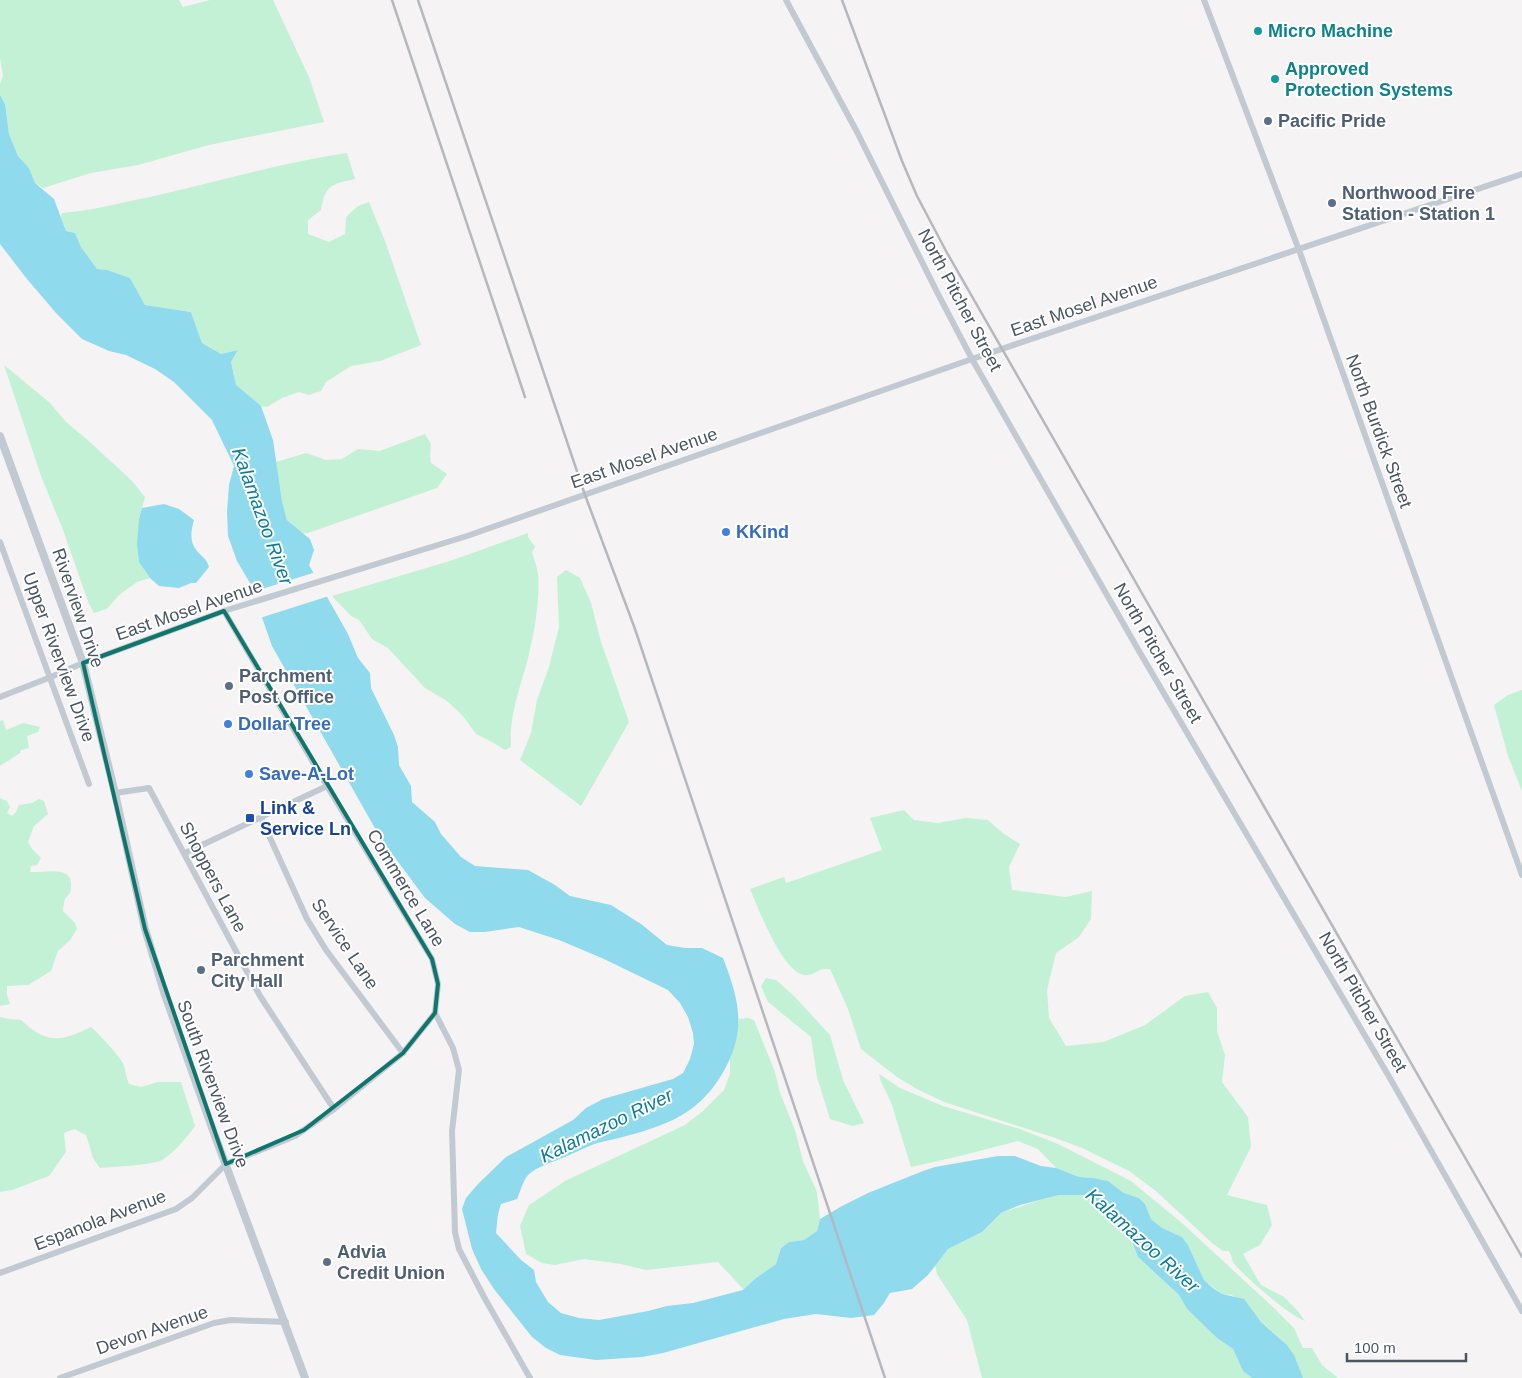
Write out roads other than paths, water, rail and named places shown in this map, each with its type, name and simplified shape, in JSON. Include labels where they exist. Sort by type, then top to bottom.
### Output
[{"type":"street","name":"North Pitcher Street","points":[[786,0],[857,132],[972,359],[1139,651],[1391,1080],[1522,1311]]},
{"type":"street","name":"North Burdick Street","points":[[1204,0],[1299,250],[1522,875]]},
{"type":"street","name":"East Mosel Avenue","points":[[0,697],[83,662],[224,611],[467,536],[972,359],[1522,174]]},
{"type":"street","name":"Riverview Drive","points":[[0,436],[83,662],[115,792]]},
{"type":"street","name":"Upper Riverview Drive","points":[[0,542],[90,784]]},
{"type":"street","name":"Commerce Lane","points":[[224,611],[432,959],[438,984],[435,1013]]},
{"type":"street","points":[[185,854],[327,786]]},
{"type":"street","name":"Shoppers Lane","points":[[115,792],[149,788],[260,996],[334,1109]]},
{"type":"street","name":"South Riverview Drive","points":[[115,792],[145,929],[168,1004],[306,1378]]},
{"type":"street","name":"Service Lane","points":[[261,818],[307,919],[326,950],[403,1053]]},
{"type":"street","points":[[226,1164],[285,1142],[334,1109],[403,1053],[435,1013],[454,1048],[459,1070],[452,1131],[455,1232],[459,1249],[530,1378]]},
{"type":"street","name":"Espanola Avenue","points":[[0,1273],[176,1209],[192,1198],[226,1164]]},
{"type":"street","name":"Devon Avenue","points":[[60,1378],[214,1323],[231,1320],[286,1322]]},
{"type":"water","name":"Kalamazoo River","points":[[0,95],[5,104],[9,134],[18,156],[29,168],[35,183],[54,199],[66,231],[75,233],[81,247],[97,269],[107,270],[130,278],[145,305],[191,312],[202,343],[221,354],[238,350],[231,362],[236,385],[261,406],[273,440],[282,501],[287,520],[310,539],[314,550],[309,565],[348,634],[358,658],[370,673],[371,688],[394,735],[398,747],[399,765],[411,786],[412,802],[435,822],[441,834],[461,857],[475,866],[528,870],[570,896],[611,905],[641,924],[667,945],[702,948],[723,958],[736,999],[738,1025],[733,1052],[726,1067],[706,1096],[694,1107],[668,1122],[637,1133],[597,1143],[536,1169],[526,1177],[517,1199],[501,1204],[496,1233],[521,1260],[534,1270],[536,1282],[548,1302],[561,1313],[579,1318],[599,1320],[667,1306],[693,1303],[743,1290],[776,1264],[781,1248],[789,1242],[804,1240],[817,1231],[820,1219],[868,1193],[935,1167],[998,1156],[1015,1156],[1079,1177],[1108,1181],[1124,1193],[1139,1198],[1145,1204],[1151,1219],[1162,1228],[1182,1237],[1188,1245],[1204,1280],[1222,1294],[1244,1299],[1261,1322],[1287,1345],[1294,1355],[1303,1378],[1252,1378],[1243,1371],[1233,1349],[1217,1338],[1187,1309],[1179,1295],[1138,1257],[1131,1239],[1105,1207],[1086,1195],[1059,1195],[1020,1205],[1001,1213],[982,1232],[948,1249],[928,1275],[912,1289],[890,1293],[874,1315],[851,1318],[816,1314],[784,1319],[663,1353],[642,1357],[596,1360],[560,1355],[546,1348],[532,1337],[494,1289],[481,1269],[472,1249],[462,1209],[466,1198],[506,1157],[573,1120],[586,1108],[603,1099],[673,1079],[683,1073],[690,1059],[694,1044],[688,1017],[680,1003],[668,990],[604,959],[559,940],[519,927],[485,932],[470,932],[455,924],[425,898],[381,839],[272,646],[250,583],[237,561],[228,536],[229,485],[234,466],[212,420],[174,382],[155,369],[126,355],[109,351],[82,339],[56,313],[0,244]]},
{"type":"water","points":[[164,504],[179,509],[194,520],[192,540],[197,551],[206,560],[209,567],[196,583],[179,588],[159,586],[150,578],[139,562],[137,544],[142,508]]},
{"type":"railway","points":[[392,0],[525,397]]},
{"type":"railway","points":[[418,0],[585,495],[635,629],[885,1378]]},
{"type":"railway","points":[[842,0],[902,161],[917,196],[946,251],[1522,1257]]},
{"type":"place","name":"Micro Machine","points":[[1258,31]]},
{"type":"place","name":"Approved Protection Systems","points":[[1275,79]]},
{"type":"place","name":"Pacific Pride","points":[[1268,121]]},
{"type":"place","name":"Northwood Fire Station - Station 1","points":[[1332,203]]},
{"type":"place","name":"KKind","points":[[726,532]]},
{"type":"place","name":"Parchment Post Office","points":[[229,686]]},
{"type":"place","name":"Dollar Tree","points":[[228,724]]},
{"type":"place","name":"Save-A-Lot","points":[[249,774]]},
{"type":"place","name":"Link & Service Ln","points":[[250,818]]},
{"type":"place","name":"Parchment City Hall","points":[[201,970]]},
{"type":"place","name":"Advia Credit Union","points":[[327,1262]]}]
